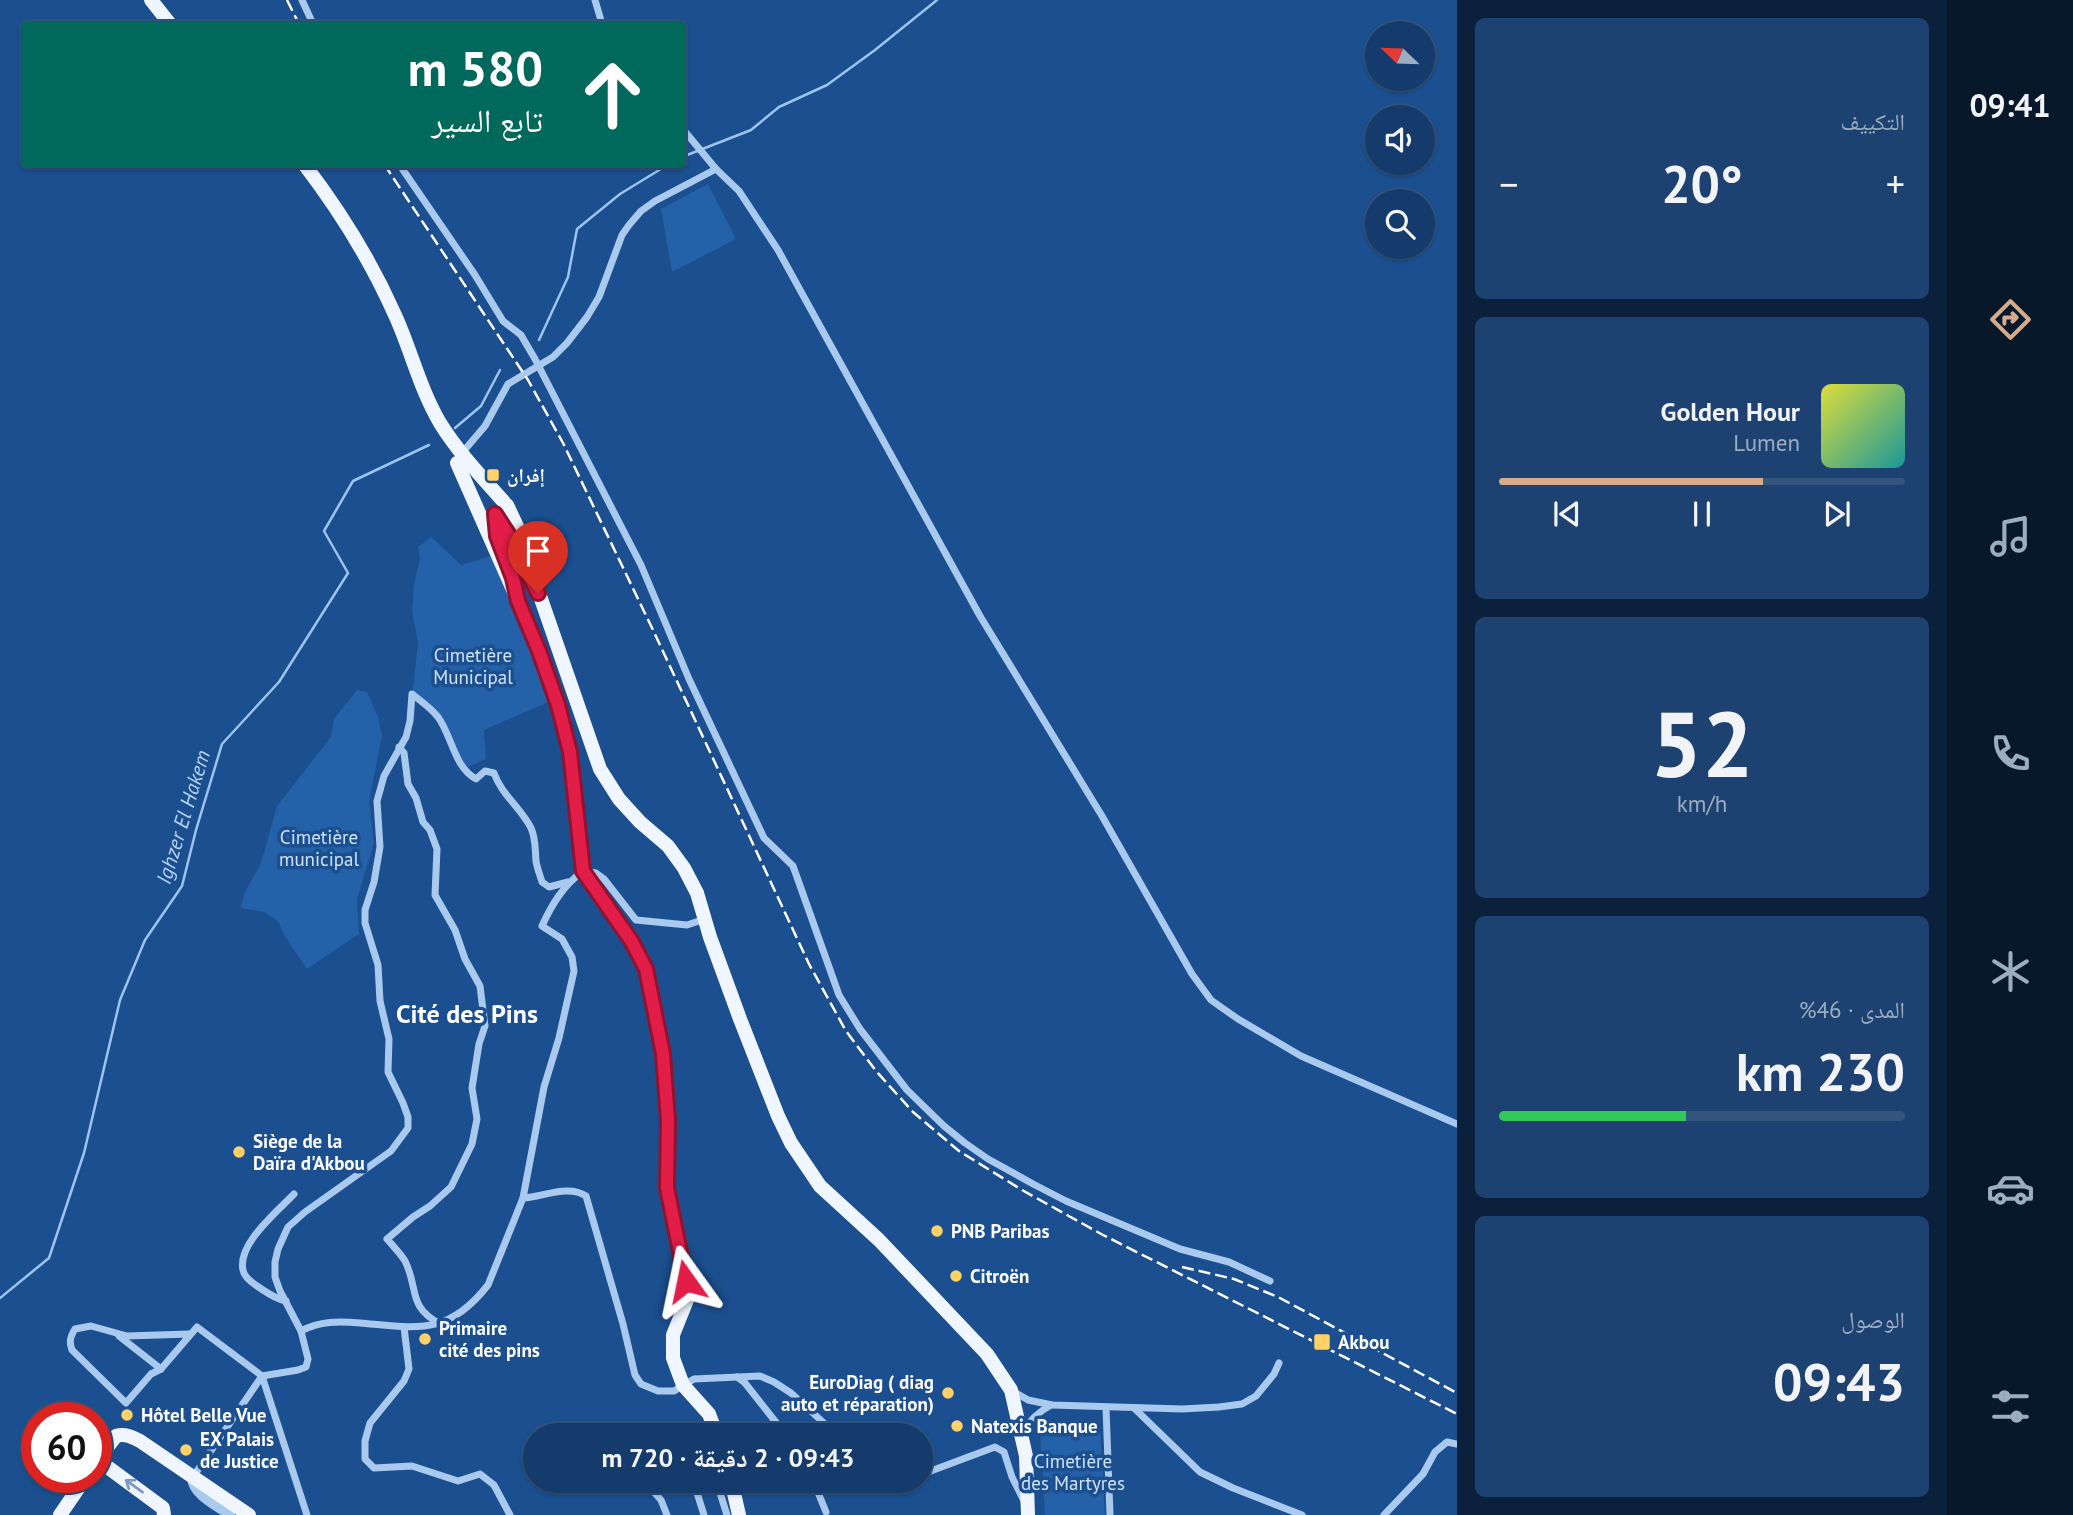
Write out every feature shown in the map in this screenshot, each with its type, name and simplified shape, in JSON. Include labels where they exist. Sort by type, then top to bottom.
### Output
[{"type":"main road","points":[[151,0],[168,21]]},
{"type":"main road","points":[[163,0],[179,21]]},
{"type":"main road","points":[[294,168],[334,221],[356,256],[384,313],[424,412],[499,508],[508,534],[538,593],[600,769],[619,799],[668,846],[697,893],[740,1019],[778,1116],[804,1165],[820,1186],[879,1240],[987,1354],[1010,1390],[1026,1456],[1028,1513]]},
{"type":"main road","points":[[307,168],[367,259],[396,316],[437,427]]},
{"type":"main road","points":[[456,453],[479,501],[501,566],[555,694],[570,752],[583,871],[632,942],[646,969],[663,1054],[668,1120],[667,1188],[689,1295],[673,1335],[673,1358],[683,1385],[709,1414],[712,1423]]},
{"type":"main road","points":[[479,501],[499,508]]},
{"type":"main road","points":[[488,531],[488,519],[499,508]]},
{"type":"main road","points":[[499,508],[497,536],[513,578],[518,601]]},
{"type":"main road","points":[[112,1441],[124,1434],[140,1441],[249,1515]]},
{"type":"main road","points":[[112,1471],[163,1507],[164,1515]]},
{"type":"main road","points":[[60,1515],[75,1493]]},
{"type":"main road","points":[[734,1493],[739,1515]]},
{"type":"street","points":[[302,0],[312,21]]},
{"type":"street","points":[[595,0],[601,21]]},
{"type":"street","points":[[686,133],[716,169],[739,191],[778,250],[979,616],[1102,816],[1192,974],[1212,1000],[1238,1019],[1301,1056],[1457,1124]]},
{"type":"street","points":[[401,168],[475,275],[503,321],[521,335],[641,565],[689,679],[764,838],[793,866],[839,995],[860,1029],[907,1090],[965,1143],[1052,1194],[1180,1249],[1229,1262],[1270,1281]]},
{"type":"street","points":[[456,453],[475,440],[508,384],[538,367],[560,350],[587,317],[599,296],[622,234],[641,211],[716,169]]},
{"type":"street","points":[[230,1515],[199,1493],[192,1478],[262,1376],[298,1370],[306,1367],[308,1359],[301,1331],[275,1277],[278,1249],[288,1227],[391,1151],[408,1128],[408,1117],[403,1103],[388,1072],[389,1039],[380,1001],[378,964],[365,923],[365,909],[374,882],[380,847],[377,801],[384,776],[406,737],[412,694],[437,716],[469,775],[476,779],[485,771],[494,773],[497,783],[523,814],[533,831],[536,864],[542,883],[549,887],[568,882]]},
{"type":"street","points":[[399,747],[404,753],[408,784],[437,849],[435,895],[455,930],[465,959],[480,986],[484,1002],[485,1026],[479,1044],[472,1088],[477,1119],[472,1144],[451,1187],[387,1239],[405,1263],[419,1308],[441,1324]]},
{"type":"street","points":[[301,1331],[313,1325],[339,1321],[404,1327],[441,1324],[459,1314],[488,1285],[523,1198],[544,1087],[559,1038],[574,971],[572,957],[562,939],[542,926],[568,882],[583,871],[596,873],[604,879],[636,920],[687,925],[705,919]]},
{"type":"street","points":[[523,1198],[572,1190],[586,1196],[635,1375],[641,1384],[658,1391],[674,1391],[694,1379],[760,1376],[791,1393],[824,1423]]},
{"type":"street","points":[[286,1301],[278,1300],[260,1288],[245,1276],[242,1269],[244,1254],[255,1235],[294,1194]]},
{"type":"street","points":[[189,1334],[127,1336],[91,1326],[75,1329],[70,1343],[72,1350],[126,1403],[151,1374],[161,1369],[197,1327],[262,1376],[307,1515]]},
{"type":"street","points":[[404,1327],[409,1369],[404,1381],[370,1423],[365,1459],[374,1468],[412,1466],[457,1481],[480,1474],[494,1485],[510,1515]]},
{"type":"street","points":[[115,1333],[161,1369]]},
{"type":"street","points":[[1010,1390],[1028,1400],[1052,1405],[1182,1409],[1242,1404],[1256,1396],[1279,1363]]},
{"type":"street","points":[[736,1377],[745,1383],[777,1423]]},
{"type":"street","points":[[1022,1433],[1029,1421],[1052,1405]]},
{"type":"street","points":[[1106,1408],[1110,1515]]},
{"type":"street","points":[[1134,1408],[1200,1472],[1302,1515]]},
{"type":"street","points":[[1384,1515],[1423,1474],[1435,1452],[1447,1442],[1457,1444]]},
{"type":"street","points":[[933,1470],[995,1447],[1000,1448],[1028,1513]]},
{"type":"street","points":[[655,1493],[667,1515]]},
{"type":"street","points":[[697,1493],[704,1515]]},
{"type":"street","points":[[720,1493],[727,1515]]},
{"type":"street","points":[[818,1493],[826,1512]]},
{"type":"green space","points":[[708,184],[736,239],[672,272],[661,209]]},
{"type":"green space","name":"Cimetière Municipal","points":[[431,537],[461,565],[491,556],[551,701],[484,730],[486,759],[468,767],[452,738],[413,691],[418,642],[412,611],[420,558],[418,547]]},
{"type":"green space","name":"Cimetière municipal","points":[[357,690],[367,692],[378,717],[382,736],[369,802],[374,843],[357,899],[359,934],[307,969],[284,935],[278,921],[264,912],[241,908],[245,892],[261,863],[277,806],[331,737],[334,719]]},
{"type":"green space","name":"Cimetière des Martyres","points":[[1100,1426],[1105,1515],[1045,1515],[1040,1430]]},
{"type":"waterway","name":"Ighzer El Hakem","points":[[686,155],[751,130],[779,107],[827,85],[937,0]]},
{"type":"waterway","name":"Ighzer El Hakem","points":[[539,340],[568,277],[577,229],[620,194],[662,168]]},
{"type":"waterway","name":"Ighzer El Hakem","points":[[455,428],[481,406],[500,370]]},
{"type":"waterway","name":"Ighzer El Hakem","points":[[0,1298],[49,1258],[84,1153],[120,1000],[145,940],[182,886],[222,744],[279,682],[348,573],[324,531],[353,481],[429,445]]},
{"type":"railway","points":[[287,0],[298,21]]},
{"type":"railway","points":[[387,168],[528,380],[563,443],[809,964],[846,1031],[876,1071],[913,1112],[959,1151],[1022,1190],[1103,1235],[1457,1414]]},
{"type":"railway","points":[[1182,1267],[1234,1279],[1278,1297],[1457,1393]]},
{"type":"place","name":"إفران","points":[[493,475]]},
{"type":"place","name":"Siège de la Daïra d'Akbou","points":[[239,1152]]},
{"type":"place","name":"PNB Paribas","points":[[937,1231]]},
{"type":"place","name":"Citroën","points":[[956,1276]]},
{"type":"place","name":"Primaire cité des pins","points":[[425,1339]]},
{"type":"place","name":"Akbou","points":[[1322,1342]]},
{"type":"place","name":"EuroDiag ( diag auto et réparation)","points":[[948,1393]]},
{"type":"place","name":"Hôtel Belle Vue","points":[[127,1415]]},
{"type":"place","name":"Natexis Banque","points":[[957,1426]]},
{"type":"place","name":"EX Palais de Justice","points":[[186,1450]]},
{"type":"district","name":"Cité des Pins","points":[[467,1013]]},
{"type":"route","points":[[538,593],[495,514],[495,530],[513,578],[518,601],[558,705],[570,752],[583,871],[632,942],[646,969],[663,1054],[668,1120],[667,1188],[686,1281]]}]
